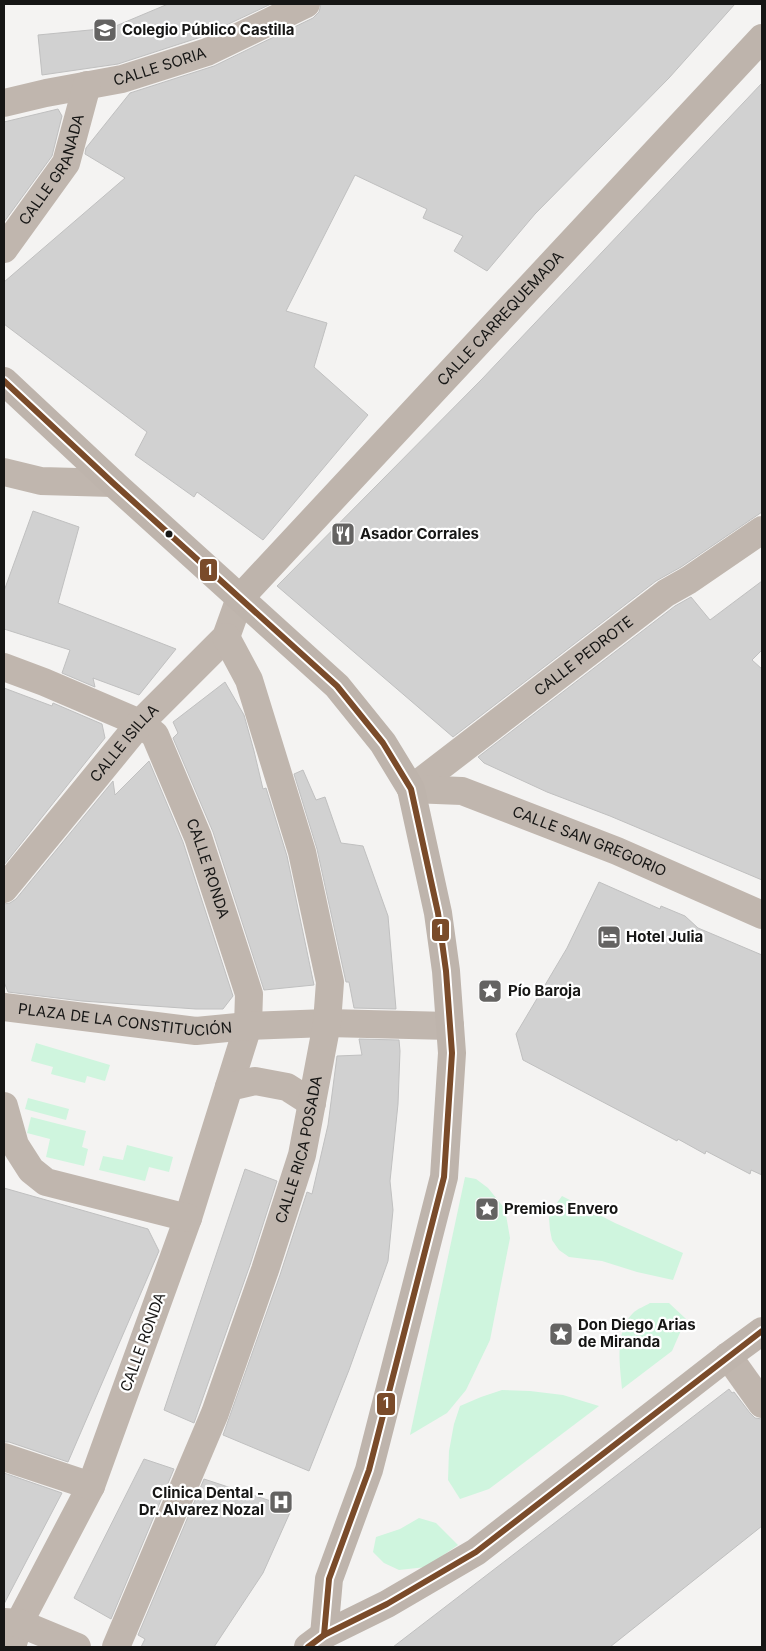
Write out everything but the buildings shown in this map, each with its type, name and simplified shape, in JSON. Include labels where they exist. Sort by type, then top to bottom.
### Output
[{"type":"street","name":"CALLE SORIA","points":[[4,103],[88,85],[122,80],[207,52],[306,4]]},
{"type":"street","name":"CALLE CARREQUEMADA","points":[[240,598],[762,38]]},
{"type":"street","name":"CALLE GRANADA","points":[[4,249],[66,163],[88,85]]},
{"type":"street","points":[[4,381],[113,483],[337,686],[383,743],[410,790],[438,913],[446,971],[452,1054],[444,1177],[368,1470],[329,1579],[321,1643]]},
{"type":"street","points":[[4,472],[41,481],[113,483]]},
{"type":"street","name":"CALLE PEDROTE","points":[[410,790],[666,593],[689,580],[762,530]]},
{"type":"street","name":"CALLE ISILLA","points":[[4,889],[140,723],[226,637],[240,598]]},
{"type":"street","name":"CALLE RICA POSADA","points":[[116,1647],[215,1413],[265,1270],[302,1155],[327,1023],[330,982],[302,852],[249,680],[226,637]]},
{"type":"street","points":[[4,667],[140,723]]},
{"type":"street","name":"CALLE RONDA","points":[[12,1631],[91,1486],[188,1218],[248,1026],[249,994],[198,836],[155,734],[140,723]]},
{"type":"street","name":"CALLE SAN GREGORIO","points":[[410,790],[462,791],[617,851],[762,915]]},
{"type":"street","name":"PLAZA DE LA CONSTITUCIÓN","points":[[4,1007],[196,1031],[248,1026]]},
{"type":"street","points":[[248,1026],[327,1023],[450,1026]]},
{"type":"street","points":[[229,1086],[255,1081],[287,1087],[312,1103]]},
{"type":"street","points":[[4,1106],[15,1145],[31,1170],[46,1182],[188,1218]]},
{"type":"street","points":[[321,1643],[476,1552],[728,1356],[762,1332]]},
{"type":"street","points":[[728,1356],[762,1404]]},
{"type":"street","points":[[4,1457],[91,1486]]},
{"type":"street","points":[[12,1631],[77,1647]]},
{"type":"green space","points":[[36,1043],[110,1065],[105,1081],[87,1076],[85,1083],[51,1074],[53,1067],[31,1061]]},
{"type":"green space","points":[[28,1098],[69,1109],[66,1120],[25,1109]]},
{"type":"green space","points":[[31,1117],[86,1131],[82,1147],[88,1149],[84,1166],[46,1157],[50,1139],[27,1133]]},
{"type":"green space","points":[[127,1145],[173,1157],[169,1172],[149,1167],[145,1181],[99,1170],[103,1156],[123,1160]]},
{"type":"green space","points":[[465,1177],[476,1179],[488,1188],[505,1209],[510,1238],[490,1340],[466,1390],[447,1413],[410,1435]]},
{"type":"green space","points":[[562,1196],[615,1223],[683,1253],[673,1280],[637,1272],[602,1261],[569,1257],[559,1250],[552,1240],[549,1218],[553,1208]]},
{"type":"green space","points":[[650,1303],[669,1303],[686,1319],[672,1351],[622,1389],[620,1349],[623,1330],[633,1313]]},
{"type":"green space","points":[[502,1390],[563,1395],[599,1406],[489,1489],[460,1499],[448,1480],[449,1451],[454,1424],[460,1406]]},
{"type":"green space","points":[[419,1518],[436,1523],[458,1545],[426,1567],[399,1570],[384,1563],[373,1552],[376,1537],[400,1529]]},
{"type":"transit line","name":"1","points":[[4,381],[113,483],[337,686],[383,743],[411,789],[438,913],[446,971],[452,1053],[444,1177],[369,1470],[329,1579],[324,1635]]},
{"type":"transit line","name":"1","points":[[308,1647],[324,1635],[387,1604],[476,1552],[762,1331]]},
{"type":"place","name":"Colegio Público Castilla","points":[[105,30]]},
{"type":"place","name":"Asador Corrales","points":[[343,534]]},
{"type":"place","name":"Hotel Julia","points":[[609,937]]},
{"type":"place","name":"Pío Baroja","points":[[490,991]]},
{"type":"place","name":"Premios Envero","points":[[487,1209]]},
{"type":"place","name":"Don Diego Arias de Miranda","points":[[561,1334]]},
{"type":"place","name":"Clinica Dental - Dr. Alvarez Nozal","points":[[281,1502]]}]
